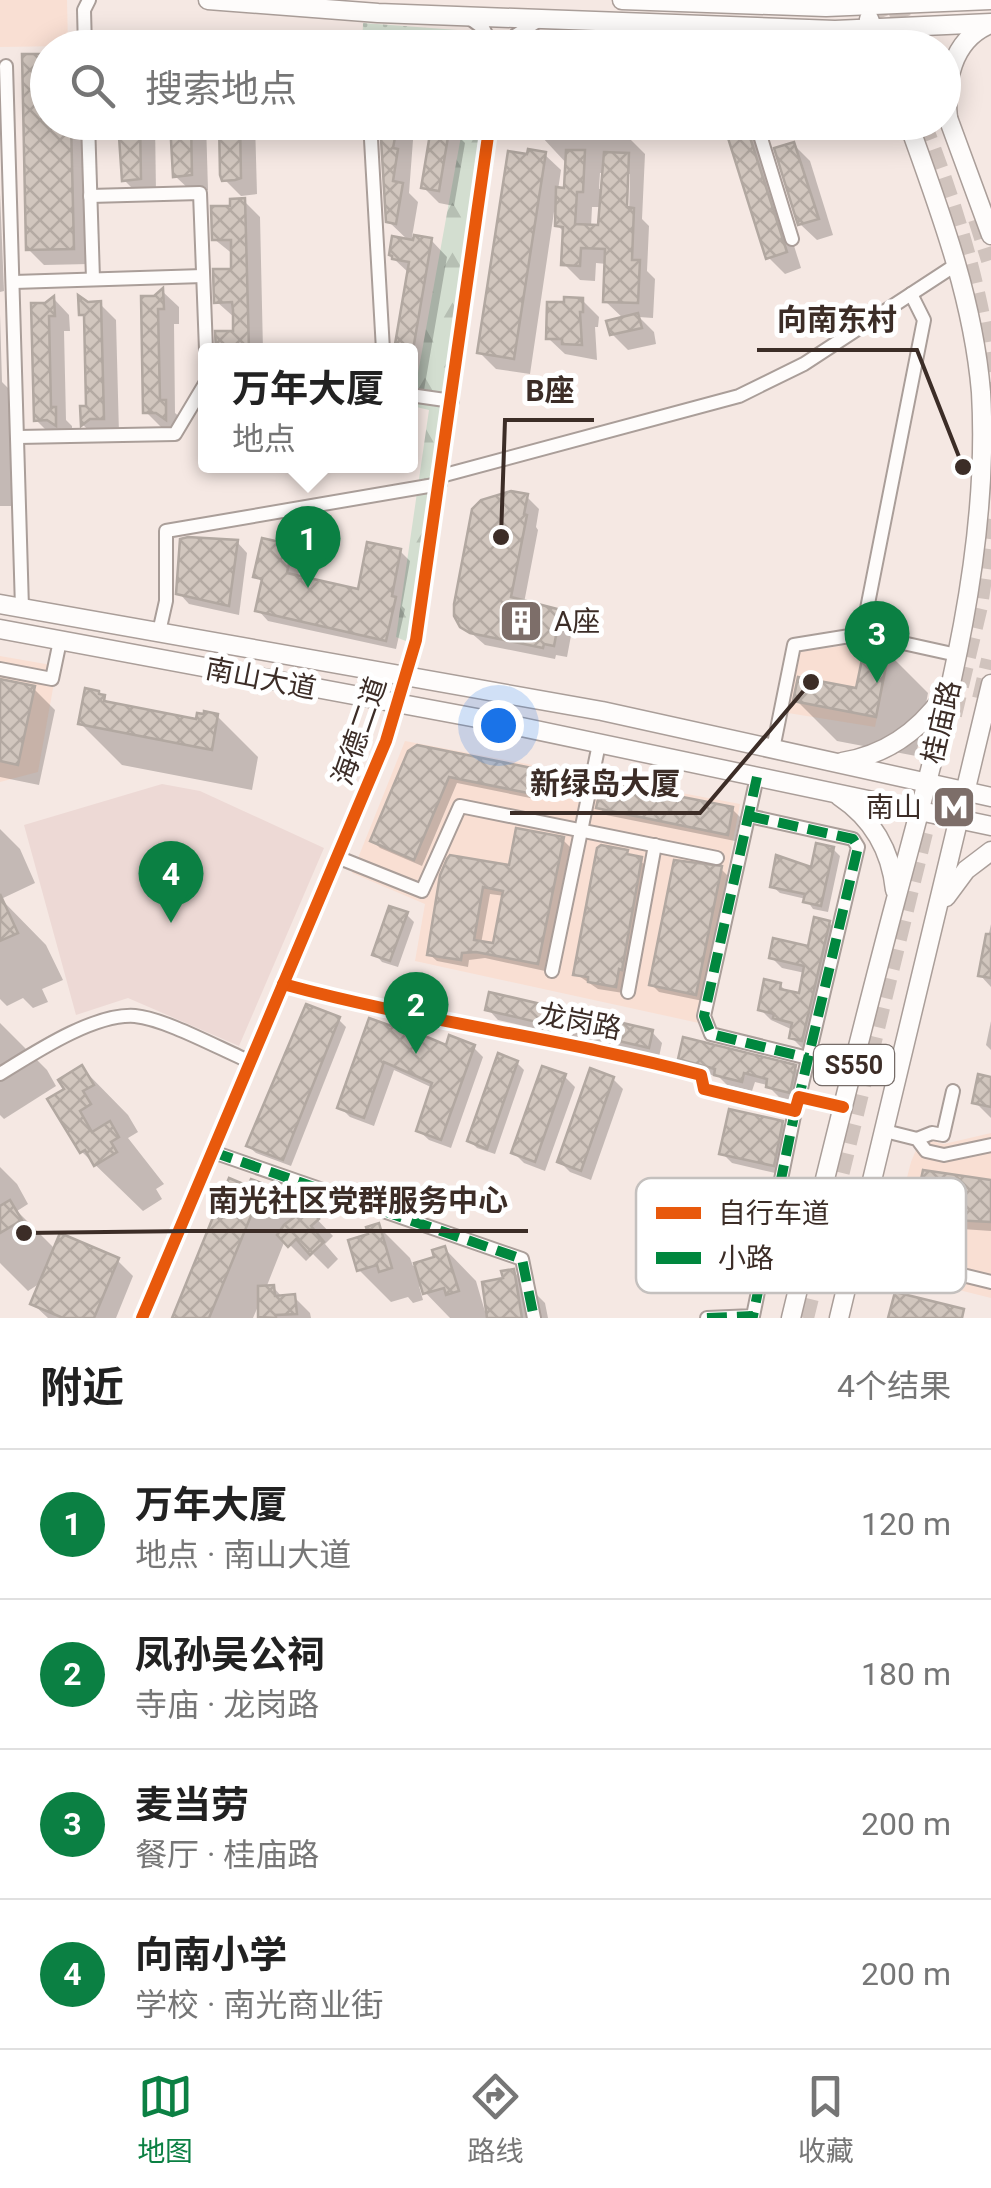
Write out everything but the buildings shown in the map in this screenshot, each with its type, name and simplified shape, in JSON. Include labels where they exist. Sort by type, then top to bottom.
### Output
[{"type":"main road","points":[[208,0],[294,8],[770,28],[873,29],[991,23]]},
{"type":"main road","points":[[622,0],[770,5],[991,0]]},
{"type":"main road","points":[[770,5],[792,0]]},
{"type":"main road","points":[[863,3],[873,29]]},
{"type":"main road","points":[[903,3],[913,28]]},
{"type":"main road","points":[[961,51],[972,35],[991,23]]},
{"type":"main road","points":[[770,28],[780,30]]},
{"type":"main road","name":"桂庙路","points":[[826,1178],[920,812],[976,553],[983,445],[978,367],[957,264],[914,140]]},
{"type":"main road","points":[[955,140],[991,235]]},
{"type":"main road","name":"南山大道","points":[[0,604],[602,711],[991,797]]},
{"type":"main road","name":"南山大道","points":[[0,629],[599,744],[991,826]]},
{"type":"main road","points":[[837,763],[865,758],[904,738],[926,719],[950,683]]},
{"type":"main road","points":[[990,686],[991,704]]},
{"type":"main road","name":"桂庙路","points":[[873,1178],[990,686]]},
{"type":"main road","points":[[834,793],[855,808],[879,838],[893,874],[896,900]]},
{"type":"main road","points":[[937,915],[956,880],[991,852]]},
{"type":"main road","name":"桂庙路","points":[[791,1318],[797,1293]]},
{"type":"main road","name":"桂庙路","points":[[840,1318],[846,1293]]},
{"type":"street","points":[[85,30],[84,10],[89,0]]},
{"type":"street","points":[[466,16],[484,30]]},
{"type":"street","points":[[523,30],[544,18]]},
{"type":"street","points":[[725,26],[726,30]]},
{"type":"street","points":[[6,66],[22,608]]},
{"type":"street","points":[[88,140],[93,279]]},
{"type":"street","points":[[371,140],[383,343]]},
{"type":"street","name":"海德二道","points":[[142,1318],[386,741],[416,640],[488,140]]},
{"type":"street","points":[[762,140],[792,239]]},
{"type":"street","points":[[90,196],[200,194],[206,343]]},
{"type":"street","points":[[159,632],[166,600],[166,532],[440,480],[738,396],[804,364],[957,264]]},
{"type":"street","points":[[14,282],[203,276]]},
{"type":"street","points":[[862,634],[924,320],[912,294]]},
{"type":"street","points":[[18,436],[175,434],[198,395]]},
{"type":"street","points":[[418,396],[452,401]]},
{"type":"street","points":[[773,749],[794,645],[862,634],[957,655]]},
{"type":"street","points":[[0,669],[52,680],[60,641]]},
{"type":"street","points":[[552,971],[599,744]]},
{"type":"street","points":[[757,778],[704,1016],[711,1034],[808,1058]]},
{"type":"street","points":[[337,857],[422,890],[460,806],[717,858]]},
{"type":"street","points":[[750,816],[853,838],[858,847],[782,1178]]},
{"type":"street","points":[[628,992],[655,845]]},
{"type":"street","name":"龙岗路","points":[[283,984],[451,1022],[632,1056],[701,1076],[704,1090],[843,1107]]},
{"type":"street","points":[[0,1074],[70,1035],[127,1016],[151,1020],[251,1062]]},
{"type":"street","points":[[885,1131],[917,1138],[932,1133],[943,1136],[953,1092]]},
{"type":"street","points":[[917,1138],[926,1151],[944,1155],[991,1145]]},
{"type":"street","points":[[212,1152],[522,1259],[534,1318]]},
{"type":"street","points":[[966,1276],[991,1282]]},
{"type":"street","points":[[708,1318],[753,1316],[758,1293]]},
{"type":"shaded area","points":[[0,0],[67,0],[68,30],[30,30],[30,47],[0,47]]},
{"type":"shaded area","points":[[876,641],[892,644],[875,727],[788,713],[799,652]]},
{"type":"shaded area","points":[[0,656],[57,666],[38,772],[0,782]]},
{"type":"shaded area","points":[[405,741],[740,804],[699,1023],[415,961],[425,904],[352,873]]},
{"type":"shaded area","points":[[162,784],[200,791],[324,848],[239,1046],[128,998],[76,1015],[24,825]]},
{"type":"shaded area","points":[[991,1133],[991,1298],[966,1292],[966,1178],[907,1178],[921,1138],[944,1144]]},
{"type":"green space","points":[[363,23],[458,30],[363,30]]},
{"type":"green space","points":[[460,140],[480,140],[436,472],[408,642],[396,637],[429,410],[418,407],[418,373]]},
{"type":"tunnel","points":[[872,0],[884,30]]},
{"type":"tunnel","points":[[894,0],[906,30]]},
{"type":"tunnel","points":[[927,140],[965,252],[991,386]]},
{"type":"tunnel","points":[[978,219],[991,260]]},
{"type":"tunnel","points":[[952,715],[978,606],[991,516]]},
{"type":"tunnel","points":[[982,699],[991,660]]},
{"type":"tunnel","points":[[838,1178],[927,816]]},
{"type":"tunnel","points":[[804,1318],[810,1293]]},
{"type":"marked path","points":[[757,777],[704,1016],[711,1034],[808,1058]]},
{"type":"marked path","points":[[749,816],[853,839],[858,847],[799,1097]]},
{"type":"marked path","points":[[781,1178],[795,1111]]},
{"type":"marked path","points":[[213,1152],[522,1259],[534,1318]]},
{"type":"marked path","points":[[707,1318],[753,1316],[758,1293]]},
{"type":"cycle path","points":[[142,1318],[386,741],[416,640],[487,140]]},
{"type":"cycle path","points":[[283,984],[649,1062],[701,1075],[704,1089],[795,1111],[799,1097],[843,1107]]},
{"type":"place","name":"向南东村","points":[[963,467]]},
{"type":"place","name":"B座","points":[[501,537]]},
{"type":"place","name":"万年大厦","points":[[308,588]]},
{"type":"place","name":"A座","points":[[521,621]]},
{"type":"place","name":"新绿岛大厦","points":[[811,682]]},
{"type":"place","name":"麦当劳","points":[[877,683]]},
{"type":"place","name":"南山","points":[[954,807]]},
{"type":"place","name":"向南小学","points":[[171,923]]},
{"type":"place","name":"凤孙吴公祠","points":[[416,1054]]},
{"type":"place","name":"南光社区党群服务中心","points":[[24,1233]]}]
